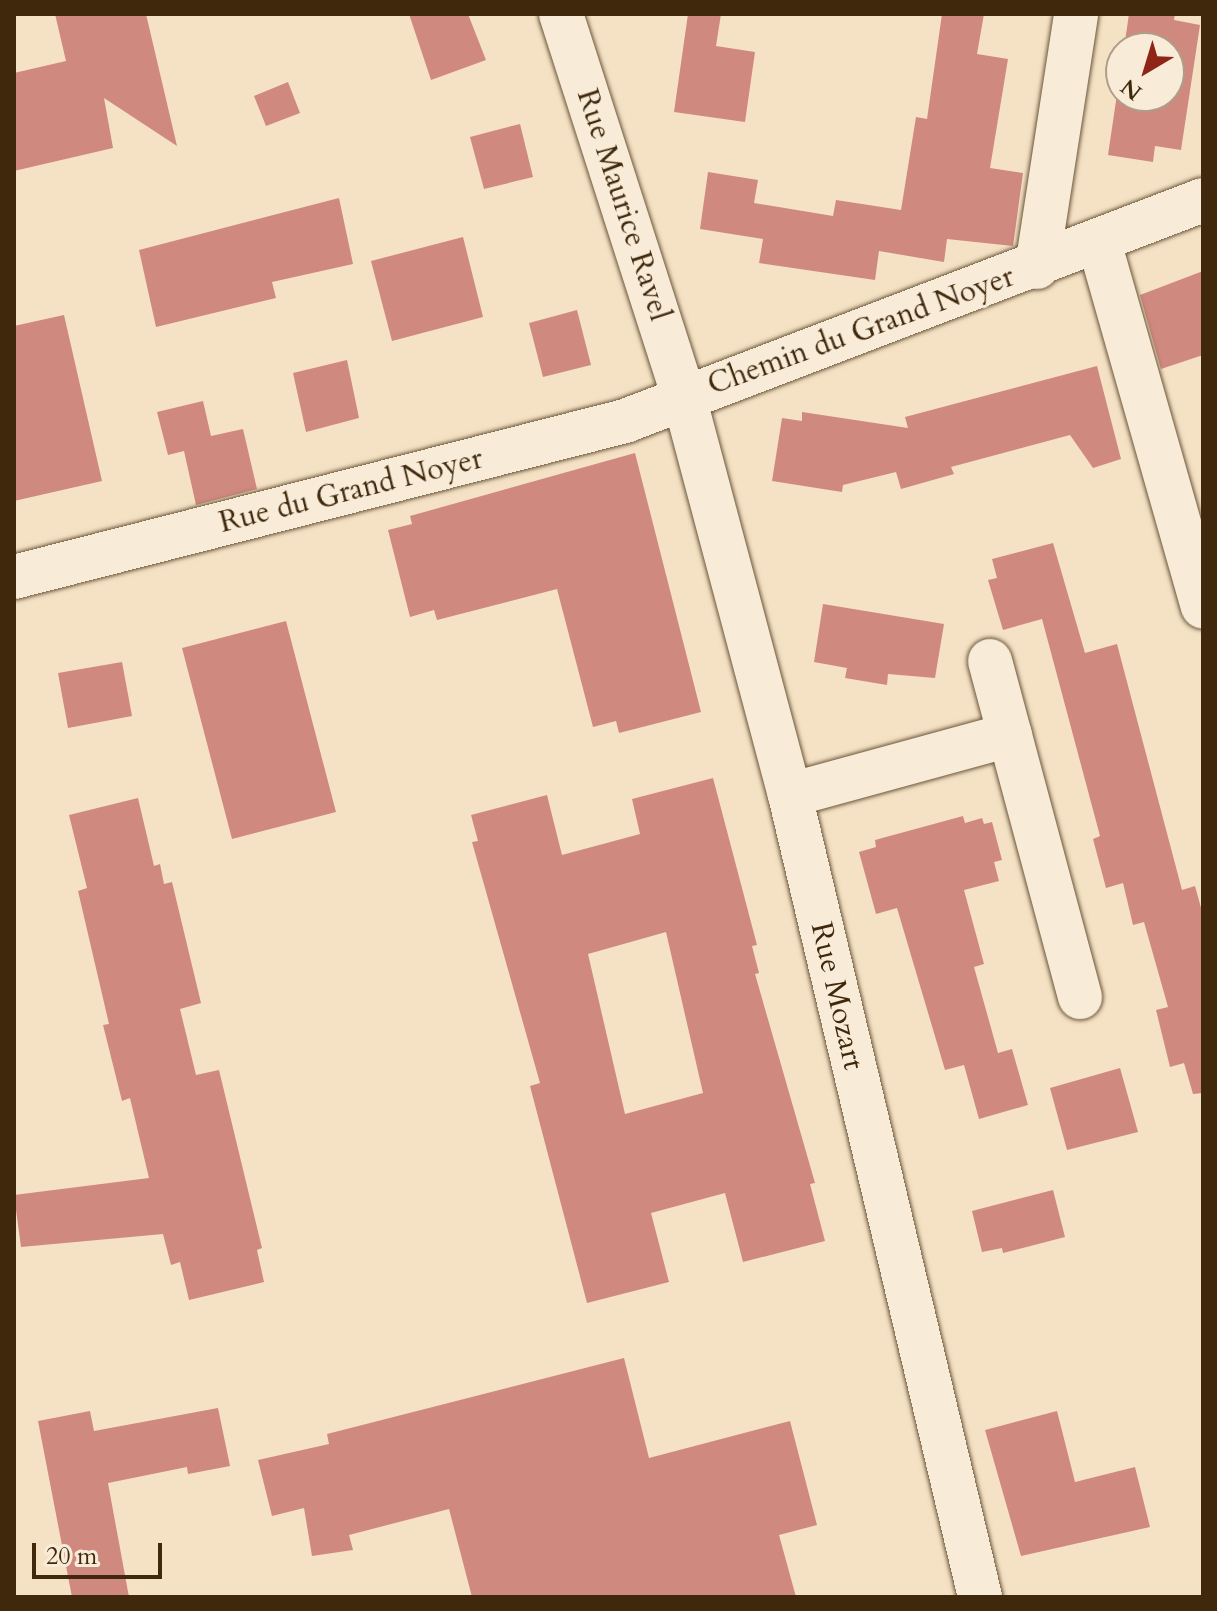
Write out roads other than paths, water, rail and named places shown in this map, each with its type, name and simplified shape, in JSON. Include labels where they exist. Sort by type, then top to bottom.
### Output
[{"type":"street","name":"Rue Maurice Ravel","points":[[561,14],[684,397]]},
{"type":"street","points":[[1037,267],[1076,14]]},
{"type":"street","points":[[1037,267],[1203,200]]},
{"type":"street","points":[[1099,242],[1203,606]]},
{"type":"street","name":"Chemin du Grand Noyer","points":[[684,397],[827,340],[1037,267]]},
{"type":"street","name":"Rue du Grand Noyer","points":[[14,577],[625,421],[684,397]]},
{"type":"street","name":"Rue Mozart","points":[[684,397],[790,795],[980,1597]]},
{"type":"street","points":[[990,661],[1080,997]]},
{"type":"street","points":[[790,795],[1010,735]]}]
